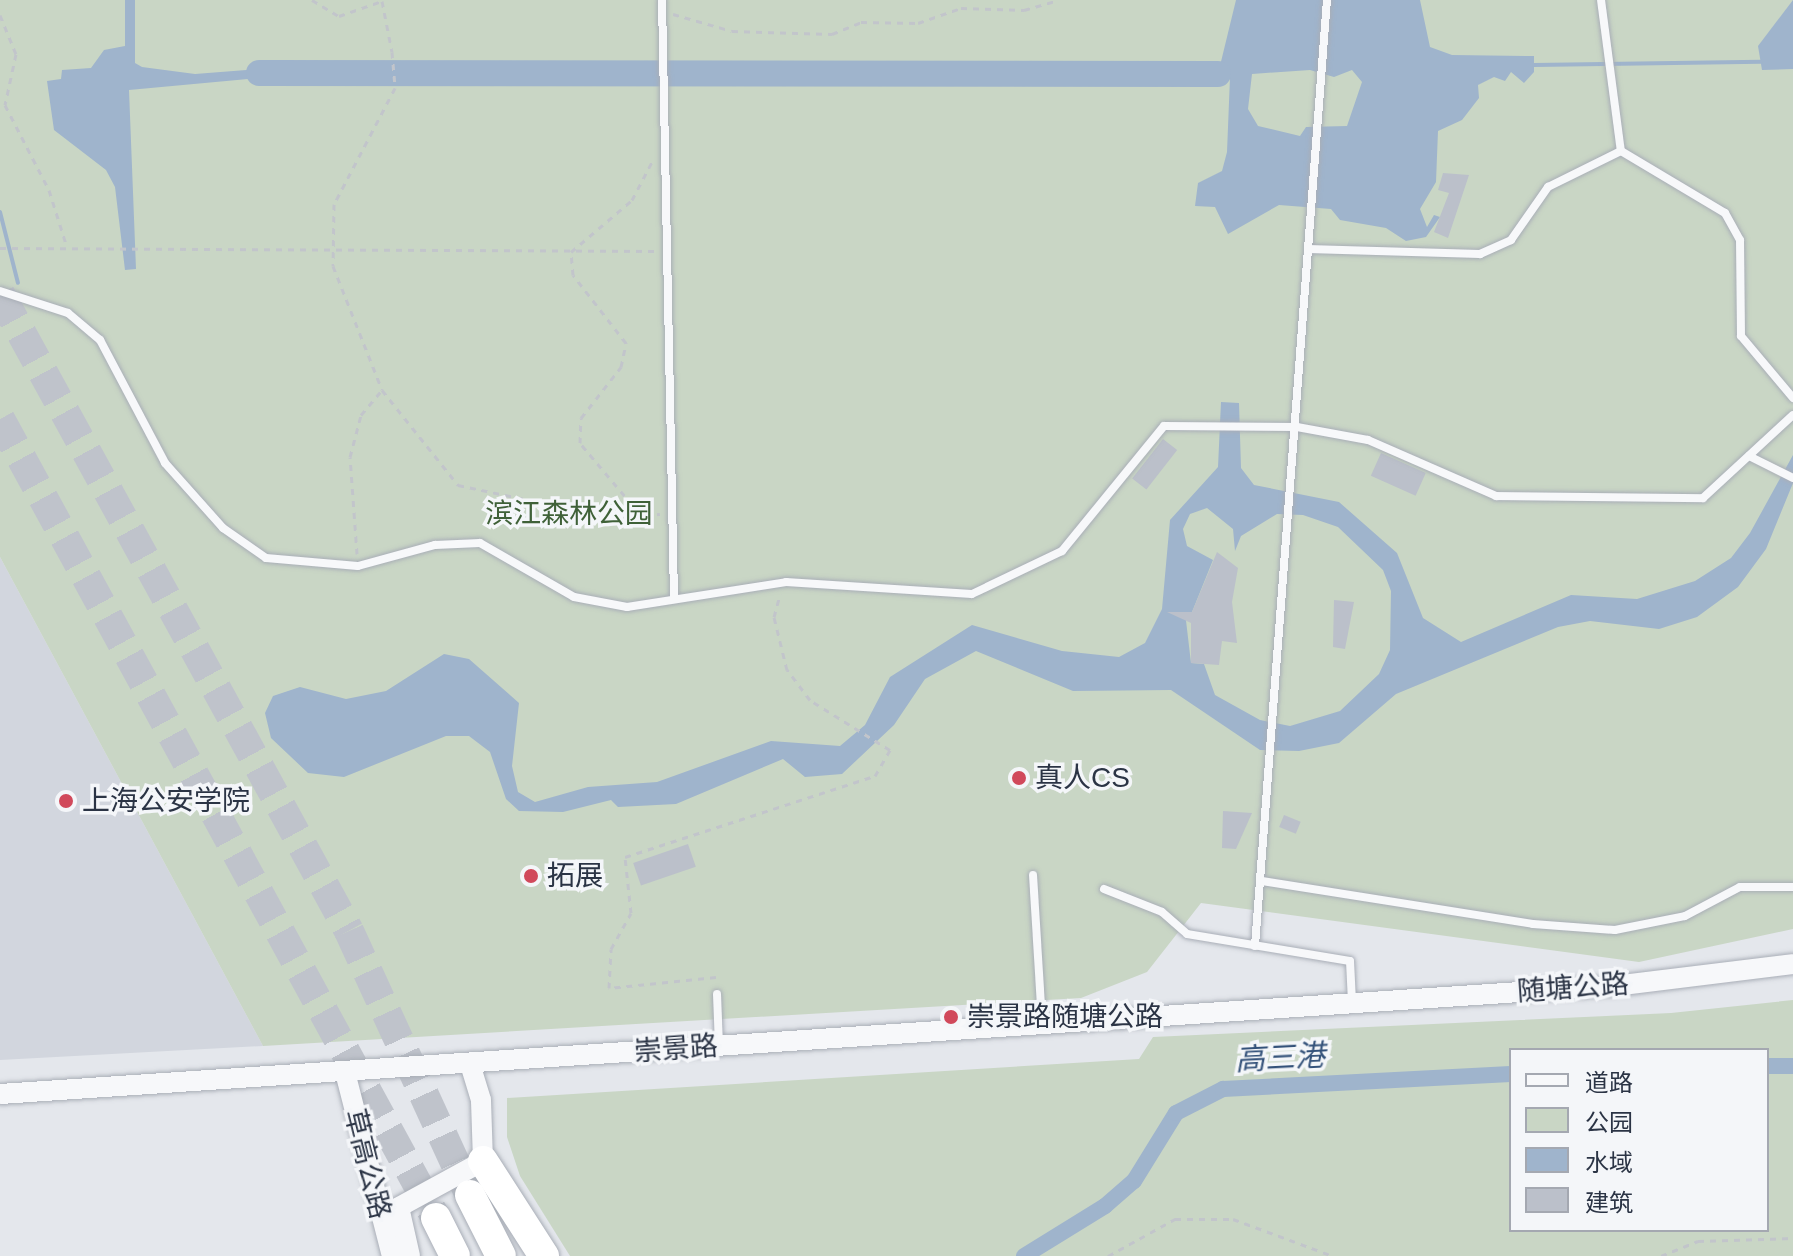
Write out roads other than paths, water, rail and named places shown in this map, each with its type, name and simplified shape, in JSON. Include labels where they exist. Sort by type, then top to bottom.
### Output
[{"type":"highway","points":[[483,1161],[544,1256]]},
{"type":"highway","points":[[470,1195],[501,1256]]},
{"type":"highway","points":[[436,1218],[455,1256]]},
{"type":"street","name":"随塘公路","points":[[1352,1002],[1719,977],[1793,964]]},
{"type":"street","name":"崇景路","points":[[0,1094],[1352,1002]]},
{"type":"street","points":[[470,1064],[481,1100],[483,1161]]},
{"type":"street","name":"草高公路","points":[[345,1072],[378,1213],[392,1256]]},
{"type":"street","name":"草高公路","points":[[410,1256],[399,1207],[483,1161]]},
{"type":"street","points":[[378,1213],[399,1207]]},
{"type":"lane","points":[[1255,946],[1276,712],[1327,0]]},
{"type":"lane","points":[[1601,0],[1615,83],[1621,151]]},
{"type":"lane","points":[[662,3],[674,599]]},
{"type":"lane","points":[[1308,249],[1480,254],[1511,240],[1548,187],[1621,151]]},
{"type":"lane","points":[[1621,151],[1725,213],[1740,240],[1741,336],[1793,398]]},
{"type":"lane","points":[[0,291],[68,313],[100,340],[165,463],[223,528],[266,558],[358,566],[435,545],[480,543],[574,597],[627,607],[783,582],[972,594],[1062,551],[1164,426],[1218,424],[1297,427],[1368,440],[1496,496],[1703,498],[1793,415]]},
{"type":"lane","points":[[1749,456],[1793,478]]},
{"type":"lane","points":[[1033,875],[1042,1024]]},
{"type":"lane","points":[[1262,881],[1533,924],[1615,930],[1685,916],[1740,887],[1793,887]]},
{"type":"lane","points":[[1104,889],[1162,912],[1187,934],[1350,961],[1352,1002]]},
{"type":"lane","points":[[717,994],[719,1046]]},
{"type":"water","points":[[125,0],[135,0],[135,63],[142,67],[195,74],[259,69],[259,78],[129,90],[136,269],[125,270],[115,187],[106,170],[54,130],[47,81],[61,79],[62,70],[91,68],[104,50],[125,46]]},
{"type":"water","points":[[1236,0],[1420,0],[1430,47],[1452,55],[1534,56],[1534,72],[1524,83],[1511,72],[1505,81],[1494,77],[1478,85],[1479,98],[1462,120],[1438,131],[1436,182],[1420,209],[1427,227],[1434,215],[1440,217],[1426,237],[1406,241],[1386,228],[1340,220],[1331,209],[1279,205],[1228,234],[1215,207],[1195,206],[1198,183],[1222,171],[1227,152],[1230,77],[1218,74]],"holes":[[[1310,70],[1334,77],[1352,70],[1362,82],[1347,126],[1306,127],[1300,136],[1258,126],[1248,109],[1252,74]]]},
{"type":"water","points":[[1793,0],[1793,69],[1762,70],[1758,46]]},
{"type":"water","points":[[1221,402],[1239,403],[1241,468],[1254,485],[1339,502],[1397,553],[1423,618],[1461,642],[1571,595],[1637,599],[1695,581],[1731,558],[1750,533],[1793,455],[1793,483],[1766,549],[1738,587],[1697,617],[1659,629],[1590,621],[1558,627],[1396,694],[1339,743],[1299,751],[1260,750],[1171,690],[1073,691],[976,651],[925,679],[894,725],[842,774],[805,777],[783,759],[676,804],[618,807],[611,800],[563,812],[519,811],[506,799],[490,752],[469,736],[446,736],[344,777],[308,773],[271,738],[265,713],[273,696],[300,687],[346,699],[386,691],[444,654],[469,659],[519,703],[512,766],[518,792],[535,802],[588,787],[657,782],[771,741],[840,746],[865,725],[890,677],[972,625],[1062,651],[1119,657],[1145,643],[1162,609],[1170,520],[1218,467]],"holes":[[[1207,508],[1233,529],[1235,551],[1241,536],[1277,514],[1303,515],[1338,527],[1383,570],[1391,591],[1390,650],[1379,674],[1340,711],[1290,726],[1260,720],[1215,695],[1204,664],[1191,663],[1185,612],[1192,612],[1213,560],[1187,546],[1183,529],[1190,514]]]},
{"type":"waterway","points":[[1534,65],[1761,62]]},
{"type":"waterway","points":[[259,73],[1218,74]]},
{"type":"waterway","points":[[0,212],[18,283]]},
{"type":"waterway","name":"高三港","points":[[1769,1066],[1793,1066]]},
{"type":"waterway","name":"高三港","points":[[1024,1256],[1105,1206],[1134,1181],[1176,1113],[1223,1089],[1509,1074]]},
{"type":"tunnel","points":[[0,294],[349,931],[470,1195]]},
{"type":"tunnel","points":[[0,419],[436,1218]]},
{"type":"place","name":"真人CS","points":[[1019,778]]},
{"type":"place","name":"上海公安学院","points":[[66,801]]},
{"type":"place","name":"拓展","points":[[531,876]]},
{"type":"place","name":"崇景路随塘公路","points":[[951,1017]]},
{"type":"park label","name":"滨江森林公园","points":[[569,514]]}]
